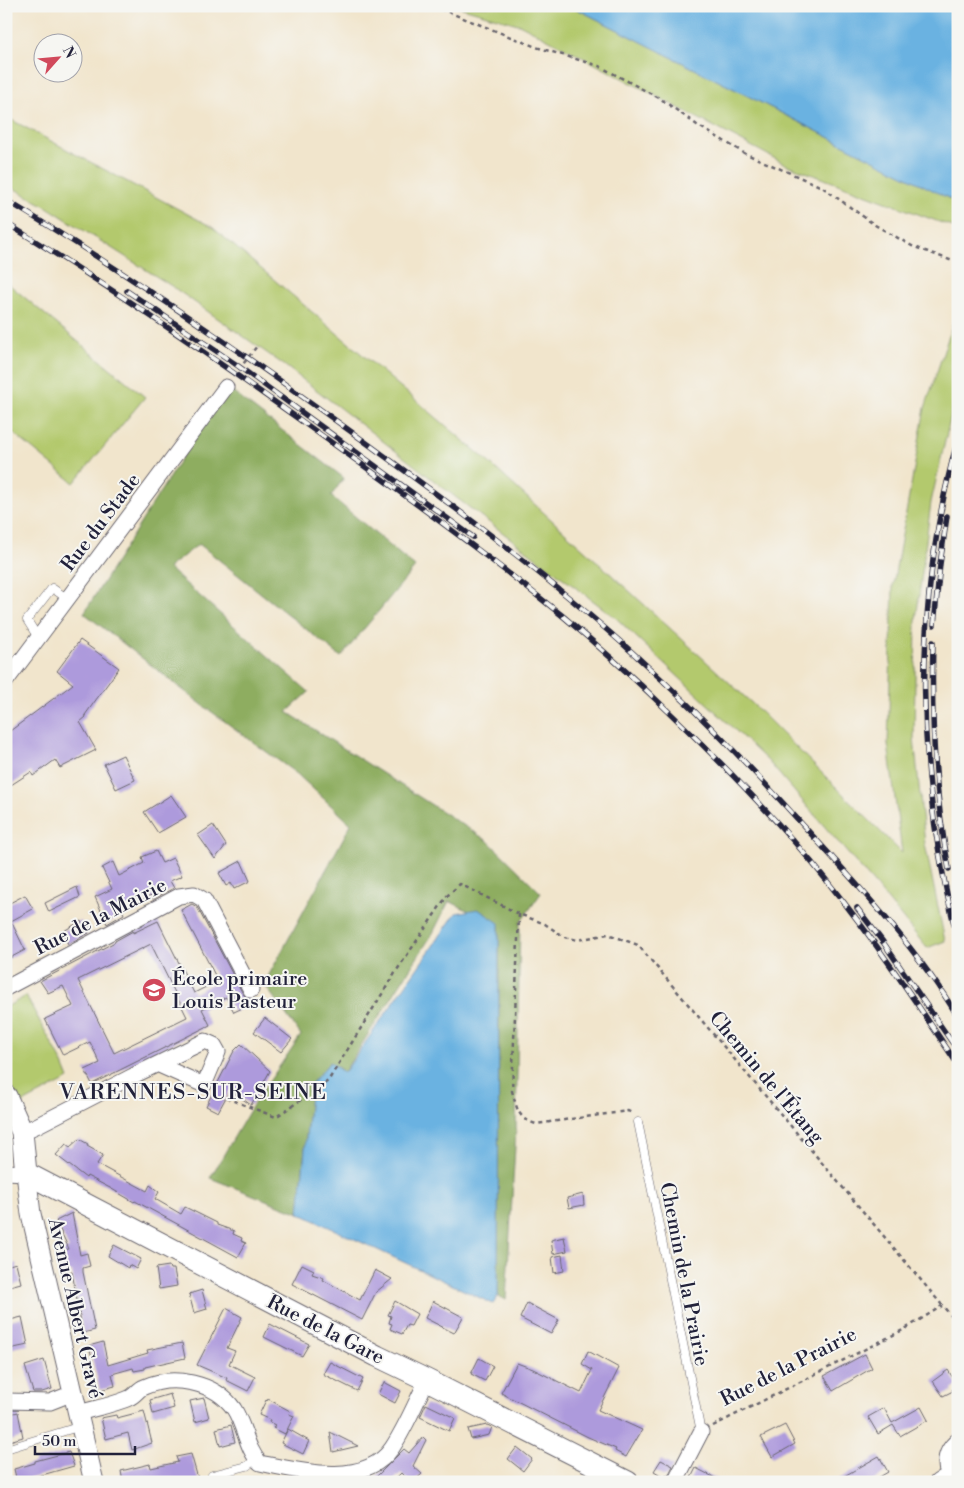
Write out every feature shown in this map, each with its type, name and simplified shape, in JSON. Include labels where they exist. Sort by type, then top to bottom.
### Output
[{"type":"main road","points":[[6,1096],[18,1131],[16,1173]]},
{"type":"main road","name":"Rue de la Gare","points":[[16,1173],[628,1482]]},
{"type":"street","name":"Rue du Stade","points":[[6,681],[226,387]]},
{"type":"street","name":"Rue de la Mairie","points":[[6,988],[179,896],[194,894],[204,900],[251,990]]},
{"type":"street","points":[[18,1131],[159,1065]]},
{"type":"street","name":"Avenue Albert Gravé","points":[[16,1173],[31,1214],[94,1482]]},
{"type":"street","points":[[79,1419],[130,1398],[142,1387],[159,1382],[177,1380],[198,1384],[216,1393],[233,1408],[243,1426],[253,1456],[260,1463],[319,1473],[350,1473],[378,1462],[391,1449],[427,1380]]},
{"type":"street","points":[[6,1401],[50,1402],[73,1394]]},
{"type":"street","points":[[675,1482],[701,1432]]},
{"type":"street","points":[[948,1475],[944,1461],[947,1452],[958,1440]]},
{"type":"lane","name":"Chemin de la Prairie","points":[[638,1122],[701,1432]]},
{"type":"lane","points":[[6,1449],[79,1419]]},
{"type":"lane","points":[[212,1475],[247,1466],[256,1459]]},
{"type":"path","points":[[433,6],[536,47],[599,66],[661,99],[697,125],[744,153],[822,187],[875,225],[912,246],[958,263]]},
{"type":"path","points":[[226,387],[257,346]]},
{"type":"path","name":"Chemin de l'Étang","points":[[226,1098],[276,1117],[328,1081],[397,970],[447,896],[460,884],[519,914],[545,924],[564,937],[578,940],[608,934],[638,945],[958,1324]]},
{"type":"path","points":[[519,914],[512,1091],[518,1112],[528,1121],[536,1124],[628,1112],[635,1114],[638,1122]]},
{"type":"path","name":"Rue de la Prairie","points":[[701,1432],[905,1329],[942,1306]]},
{"type":"green space","points":[[456,6],[571,6],[958,203],[958,229],[787,165],[521,25]]},
{"type":"green space","points":[[6,117],[212,227],[484,458],[756,707],[902,853],[888,744],[893,585],[925,408],[958,308],[958,385],[931,502],[916,620],[914,738],[925,844],[945,941],[927,948],[768,761],[616,618],[284,365],[173,287],[47,207],[6,184]]},
{"type":"green space","points":[[6,282],[145,397],[74,483],[6,427]]},
{"type":"green space","points":[[226,387],[344,478],[331,496],[415,567],[341,657],[199,544],[168,568],[309,692],[287,712],[488,841],[541,893],[520,923],[516,1130],[506,1300],[498,1296],[499,926],[449,901],[433,933],[344,1072],[330,1062],[311,1084],[299,1213],[210,1178],[253,1105],[301,1035],[264,984],[351,824],[297,774],[205,707],[84,613]]},
{"type":"green space","points":[[26,996],[62,1062],[69,1079],[19,1105],[6,1080],[6,1007]]},
{"type":"water","points":[[571,6],[958,6],[958,203]]},
{"type":"water","points":[[478,909],[499,923],[498,1296],[493,1304],[299,1213],[311,1084],[330,1062],[344,1073],[456,913]]},
{"type":"building","points":[[80,640],[119,668],[85,715],[86,717],[80,722],[96,750],[60,768],[55,760],[33,776],[31,772],[11,785],[6,778],[6,734],[73,684],[57,671]]},
{"type":"building","points":[[123,755],[135,780],[116,789],[104,764]]},
{"type":"building","points":[[171,795],[186,817],[158,833],[144,812]]},
{"type":"building","points":[[213,825],[226,845],[215,859],[198,835]]},
{"type":"building","points":[[156,851],[162,863],[173,858],[182,876],[170,881],[174,888],[153,899],[151,895],[122,910],[124,914],[107,924],[95,897],[112,889],[102,868],[113,862],[119,876],[144,863],[142,857]]},
{"type":"building","points":[[241,861],[250,881],[234,889],[231,883],[226,886],[219,873]]},
{"type":"building","points":[[77,887],[80,897],[49,912],[45,903]]},
{"type":"building","points":[[25,895],[33,909],[11,921],[25,950],[6,960],[6,905]]},
{"type":"building","points":[[192,904],[197,907],[243,994],[249,999],[251,1004],[234,1012],[226,997],[216,1002],[214,1000],[210,1005],[202,1009],[210,1025],[92,1084],[85,1070],[100,1063],[90,1042],[63,1055],[45,1019],[73,1006],[63,986],[48,993],[40,981],[133,931],[133,933],[158,921],[194,993],[218,981],[181,910]],"holes":[[[151,944],[187,1017],[114,1053],[78,980]]]},
{"type":"building","points":[[81,921],[82,925],[87,923],[89,933],[68,944],[62,932]]},
{"type":"building","points":[[265,1018],[292,1039],[281,1052],[254,1032]]},
{"type":"building","points":[[241,1044],[270,1071],[251,1105],[230,1090],[218,1112],[206,1106],[234,1051]]},
{"type":"building","points":[[79,1139],[103,1155],[97,1164],[147,1191],[150,1185],[159,1192],[155,1199],[181,1214],[185,1207],[217,1223],[217,1225],[234,1231],[233,1234],[242,1238],[241,1241],[246,1243],[238,1257],[87,1176],[86,1178],[56,1155],[66,1144],[70,1147]]},
{"type":"building","points":[[583,1194],[584,1205],[569,1208],[567,1198]]},
{"type":"building","points":[[72,1213],[80,1255],[87,1253],[90,1266],[83,1268],[83,1272],[95,1330],[83,1333],[72,1272],[67,1272],[62,1250],[69,1249],[56,1221]]},
{"type":"building","points":[[564,1237],[567,1251],[553,1254],[551,1240]]},
{"type":"building","points":[[114,1245],[141,1259],[136,1269],[129,1265],[128,1268],[108,1256]]},
{"type":"building","points":[[562,1255],[564,1271],[554,1273],[552,1257]]},
{"type":"building","points":[[16,1263],[21,1283],[6,1287],[6,1266]]},
{"type":"building","points":[[302,1264],[314,1270],[312,1274],[324,1278],[323,1280],[360,1300],[375,1270],[392,1279],[376,1292],[362,1320],[292,1284]]},
{"type":"building","points":[[169,1266],[170,1269],[174,1269],[177,1286],[159,1289],[156,1268]]},
{"type":"building","points":[[202,1290],[207,1309],[194,1313],[189,1294]]},
{"type":"building","points":[[395,1301],[417,1314],[411,1326],[407,1325],[402,1334],[390,1329],[392,1324],[389,1323],[391,1316],[388,1315]]},
{"type":"building","points":[[433,1301],[463,1317],[454,1333],[425,1318]]},
{"type":"building","points":[[527,1303],[559,1320],[551,1334],[520,1318]]},
{"type":"building","points":[[226,1308],[242,1317],[227,1348],[235,1351],[229,1364],[255,1377],[248,1391],[226,1380],[227,1378],[197,1365]]},
{"type":"building","points":[[22,1317],[28,1345],[9,1349],[6,1321]]},
{"type":"building","points":[[270,1324],[309,1344],[302,1356],[264,1337]]},
{"type":"building","points":[[103,1342],[108,1365],[148,1353],[147,1350],[182,1343],[185,1358],[145,1367],[145,1369],[134,1371],[133,1368],[112,1374],[115,1386],[100,1390],[89,1346]]},
{"type":"building","points":[[588,1351],[619,1368],[598,1410],[642,1430],[626,1457],[615,1451],[616,1449],[501,1393],[517,1363],[581,1393],[592,1370],[582,1364]]},
{"type":"building","points":[[865,1354],[872,1368],[833,1391],[824,1376]]},
{"type":"building","points":[[479,1358],[493,1366],[485,1381],[471,1374]]},
{"type":"building","points":[[44,1360],[52,1389],[33,1392],[25,1366]]},
{"type":"building","points":[[330,1362],[363,1379],[357,1391],[323,1374]]},
{"type":"building","points":[[948,1370],[958,1386],[943,1396],[933,1381]]},
{"type":"building","points":[[384,1382],[401,1391],[395,1403],[378,1394]]},
{"type":"building","points":[[170,1394],[174,1408],[153,1414],[150,1400]]},
{"type":"building","points":[[204,1398],[209,1418],[195,1422],[190,1401]]},
{"type":"building","points":[[268,1399],[290,1411],[289,1414],[294,1416],[285,1434],[273,1428],[275,1425],[269,1422],[270,1420],[259,1415]]},
{"type":"building","points":[[426,1404],[455,1418],[449,1431],[420,1417]]},
{"type":"building","points":[[921,1407],[928,1420],[900,1436],[893,1425],[878,1434],[868,1417],[884,1408],[892,1423]]},
{"type":"building","points":[[144,1411],[152,1443],[132,1450],[128,1433],[106,1439],[101,1418],[116,1415],[117,1418]]},
{"type":"building","points":[[18,1412],[23,1437],[6,1442],[6,1415]]},
{"type":"building","points":[[231,1425],[235,1442],[220,1446],[216,1429]]},
{"type":"building","points":[[487,1425],[492,1427],[489,1435],[471,1439],[468,1429]]},
{"type":"building","points":[[785,1425],[795,1444],[772,1457],[761,1437]]},
{"type":"building","points":[[288,1429],[309,1441],[303,1454],[281,1443]]},
{"type":"building","points":[[330,1432],[358,1446],[333,1452]]},
{"type":"building","points":[[423,1437],[426,1440],[413,1466],[422,1474],[413,1482],[410,1482],[401,1473],[392,1482],[371,1482],[404,1449],[409,1453]]},
{"type":"building","points":[[517,1447],[532,1459],[523,1471],[508,1459]]},
{"type":"building","points":[[69,1452],[74,1466],[17,1482],[14,1469]]},
{"type":"building","points":[[191,1454],[199,1482],[123,1482],[121,1471],[150,1464],[151,1468],[178,1462],[176,1457]]},
{"type":"building","points":[[879,1456],[888,1472],[871,1482],[834,1482]]},
{"type":"building","points":[[661,1460],[673,1466],[669,1474],[664,1477],[654,1471]]},
{"type":"building","points":[[696,1468],[723,1482],[689,1482]]},
{"type":"railway","points":[[6,200],[129,277],[289,387],[484,530],[597,621],[702,719],[790,810],[889,922],[925,968],[958,1017]]},
{"type":"railway","points":[[6,223],[139,308],[311,427],[486,556],[564,617],[604,652],[731,773],[809,859],[878,948],[958,1065]]},
{"type":"railway","points":[[127,291],[234,363],[473,537]]},
{"type":"railway","points":[[958,439],[943,501],[933,563],[926,626],[925,689],[927,752],[933,815],[944,878],[958,940]]},
{"type":"railway","points":[[934,625],[947,516]]},
{"type":"railway","points":[[933,642],[935,756],[940,813],[949,869]]},
{"type":"railway","points":[[857,908],[883,942],[958,1051]]},
{"type":"place","name":"École primaire Louis Pasteur","points":[[154,990]]},
{"type":"district","name":"VARENNES-SUR-SEINE","points":[[193,1091]]}]
